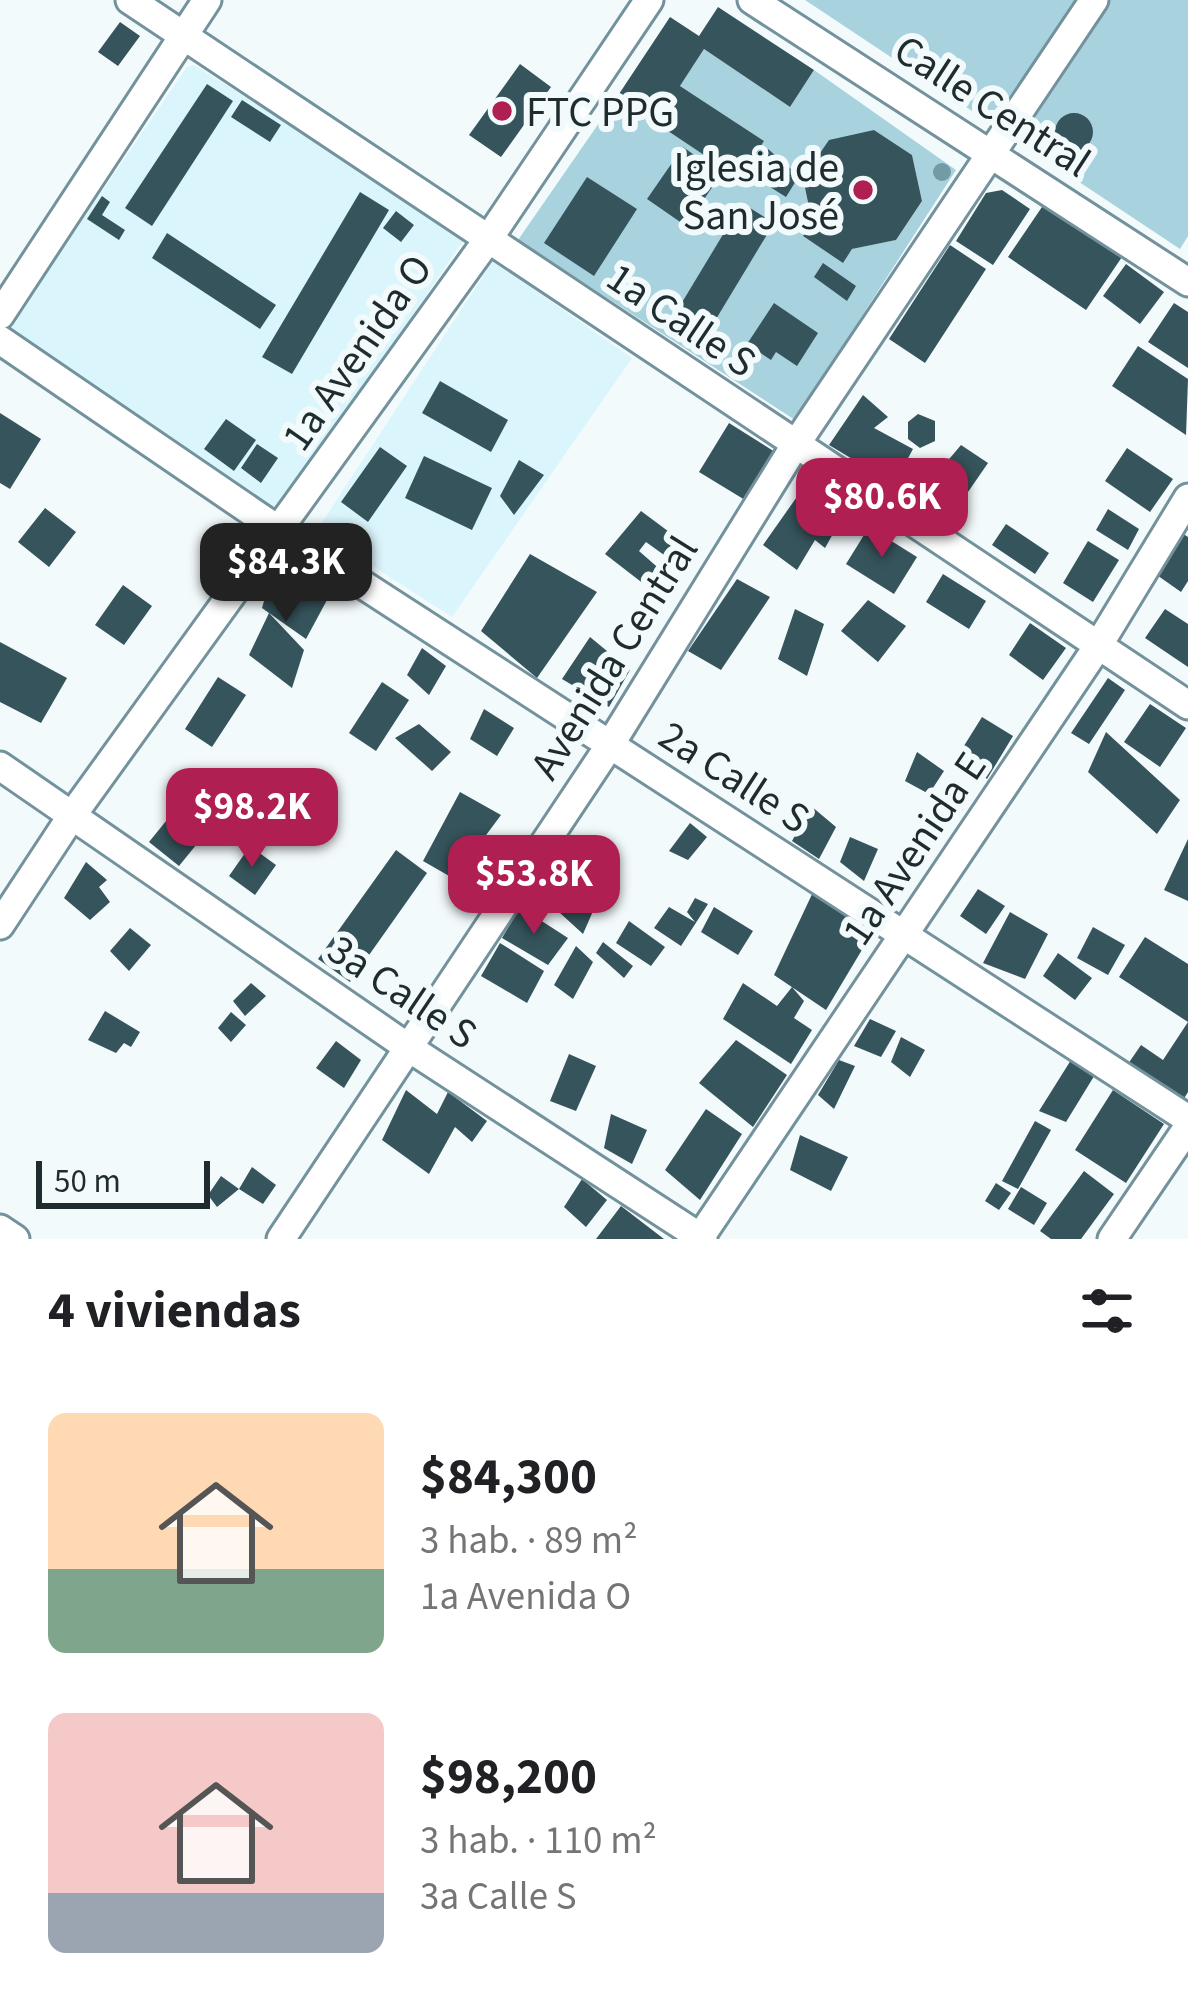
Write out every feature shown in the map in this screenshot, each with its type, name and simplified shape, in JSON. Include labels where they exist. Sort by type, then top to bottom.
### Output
[{"type":"street","name":"1a Calle S","points":[[130,0],[794,447],[1188,705]]},
{"type":"street","points":[[0,315],[207,0]]},
{"type":"street","name":"1a Avenida O","points":[[0,925],[73,814],[489,238],[649,0]]},
{"type":"street","name":"Calle Central","points":[[752,0],[1188,282]]},
{"type":"street","name":"Avenida Central","points":[[281,1239],[610,745],[794,447],[1094,0]]},
{"type":"street","name":"2a Calle S","points":[[0,340],[280,531],[1188,1123]]},
{"type":"street","name":"1a Avenida E","points":[[701,1238],[1098,646],[1188,498]]},
{"type":"street","name":"3a Calle S","points":[[0,766],[406,1046],[701,1238]]},
{"type":"street","points":[[1112,1239],[1188,1123]]},
{"type":"street","points":[[0,1229],[15,1239]]},
{"type":"shaded area","points":[[805,0],[1188,0],[1188,236],[1180,249]]},
{"type":"shaded area","points":[[704,49],[790,107],[814,70],[956,170],[795,420],[518,240],[617,97],[739,178],[764,141],[680,86]],"holes":[[[874,130],[912,155],[922,201],[896,240],[852,249],[843,262],[803,236],[812,222],[803,178]]]},
{"type":"shaded area","points":[[194,65],[467,235],[279,513],[6,332],[187,67]]},
{"type":"shaded area","points":[[493,261],[632,358],[452,617],[317,530]]},
{"type":"building","points":[[718,7],[814,70],[790,107],[704,49],[680,86],[764,141],[740,179],[617,97],[670,17],[699,36]]},
{"type":"building","points":[[120,22],[140,36],[118,66],[98,52]]},
{"type":"building","points":[[520,64],[551,87],[501,157],[469,135]]},
{"type":"building","points":[[207,84],[233,101],[152,226],[125,208]]},
{"type":"building","points":[[242,100],[281,125],[270,142],[231,117]]},
{"type":"building","points":[[1074,113],[1088,118],[1093,132],[1088,146],[1074,151],[1060,146],[1055,132],[1060,118]]},
{"type":"building","name":"Iglesia de San José","points":[[874,130],[912,155],[922,201],[896,240],[852,249],[843,263],[803,236],[812,222],[803,178],[829,140]]},
{"type":"building","points":[[683,147],[721,174],[686,226],[647,199]]},
{"type":"building","points":[[768,149],[799,176],[786,197],[751,175]]},
{"type":"building","points":[[587,177],[637,209],[594,276],[544,243]]},
{"type":"building","points":[[1002,190],[1030,209],[993,265],[956,241],[986,193]]},
{"type":"building","points":[[360,192],[389,210],[292,374],[262,357]]},
{"type":"building","points":[[102,196],[110,202],[102,215],[125,230],[119,240],[87,219]]},
{"type":"building","points":[[742,203],[774,223],[704,339],[672,319]]},
{"type":"building","points":[[1044,204],[1122,257],[1086,310],[1008,257]]},
{"type":"building","points":[[396,211],[414,225],[401,242],[383,228]]},
{"type":"building","points":[[167,233],[276,305],[260,329],[152,258]]},
{"type":"building","points":[[950,245],[986,269],[925,363],[889,339]]},
{"type":"building","points":[[823,263],[856,286],[847,301],[814,277]]},
{"type":"building","points":[[1126,264],[1164,292],[1140,324],[1103,296]]},
{"type":"building","points":[[774,303],[818,333],[797,366],[776,352],[771,360],[747,344]]},
{"type":"building","points":[[1174,303],[1188,312],[1188,368],[1148,342]]},
{"type":"building","points":[[1138,346],[1188,379],[1186,435],[1112,386]]},
{"type":"building","points":[[440,381],[508,420],[491,452],[422,413]]},
{"type":"building","points":[[863,395],[888,417],[874,428],[913,449],[894,484],[829,445]]},
{"type":"building","points":[[0,413],[41,439],[10,489],[0,483]]},
{"type":"building","points":[[918,414],[935,421],[935,441],[920,448],[908,439],[908,422]]},
{"type":"building","points":[[226,419],[256,440],[234,471],[204,449]]},
{"type":"building","points":[[729,423],[775,452],[745,500],[699,472]]},
{"type":"building","points":[[257,444],[278,458],[261,483],[241,468]]},
{"type":"building","points":[[961,445],[988,463],[946,524],[913,502]]},
{"type":"building","points":[[380,447],[407,466],[368,522],[341,502]]},
{"type":"building","points":[[1127,448],[1173,479],[1150,512],[1105,481]]},
{"type":"building","points":[[424,456],[492,488],[472,530],[405,498]]},
{"type":"building","points":[[519,460],[544,475],[514,515],[500,496]]},
{"type":"building","points":[[813,474],[851,502],[825,548],[815,540],[797,570],[763,545]]},
{"type":"building","points":[[45,508],[76,532],[49,567],[18,542]]},
{"type":"building","points":[[1108,509],[1139,529],[1128,550],[1096,530]]},
{"type":"building","points":[[641,511],[684,543],[671,560],[646,542],[639,551],[663,572],[649,588],[605,554]]},
{"type":"building","points":[[1006,524],[1049,553],[1035,574],[992,545]]},
{"type":"building","points":[[869,527],[917,557],[894,594],[846,564]]},
{"type":"building","points":[[1182,533],[1188,537],[1188,581],[1181,592],[1154,573]]},
{"type":"building","points":[[1088,541],[1119,560],[1093,602],[1063,583]]},
{"type":"building","points":[[530,554],[597,592],[537,678],[481,631]]},
{"type":"building","points":[[274,567],[327,600],[306,639],[262,608]]},
{"type":"building","points":[[943,574],[986,601],[969,629],[926,602]]},
{"type":"building","points":[[737,579],[770,597],[721,670],[688,651]]},
{"type":"building","points":[[123,585],[152,606],[124,645],[95,625]]},
{"type":"building","points":[[868,600],[906,626],[878,662],[841,631]]},
{"type":"building","points":[[795,609],[824,624],[807,676],[778,659]]},
{"type":"building","points":[[1165,609],[1188,624],[1188,667],[1145,638]]},
{"type":"building","points":[[269,613],[304,650],[292,688],[249,655]]},
{"type":"building","points":[[1030,623],[1066,648],[1043,680],[1009,655]]},
{"type":"building","points":[[590,637],[630,670],[609,707],[562,679]]},
{"type":"building","points":[[0,642],[67,678],[41,723],[0,702]]},
{"type":"building","points":[[422,648],[446,666],[429,695],[407,675]]},
{"type":"building","points":[[218,677],[246,695],[212,747],[185,729]]},
{"type":"building","points":[[1108,678],[1125,690],[1089,744],[1071,733]]},
{"type":"building","points":[[382,682],[409,700],[376,751],[349,733]]},
{"type":"building","points":[[1150,704],[1186,728],[1160,767],[1124,742]]},
{"type":"building","points":[[484,709],[514,728],[497,756],[470,739]]},
{"type":"building","points":[[982,717],[1013,736],[987,779],[957,757]]},
{"type":"building","points":[[419,724],[451,752],[432,771],[395,738]]},
{"type":"building","points":[[1106,732],[1180,800],[1157,834],[1088,772]]},
{"type":"building","points":[[917,752],[944,771],[929,794],[905,781]]},
{"type":"building","points":[[953,786],[971,794],[959,816],[936,804]]},
{"type":"building","points":[[460,792],[501,815],[475,850],[498,869],[484,896],[423,861]]},
{"type":"building","points":[[811,806],[836,827],[819,859],[792,841]]},
{"type":"building","points":[[175,810],[205,834],[179,866],[149,842]]},
{"type":"building","points":[[690,823],[707,837],[688,860],[669,851]]},
{"type":"building","points":[[850,837],[878,849],[864,881],[840,862]]},
{"type":"building","points":[[1188,839],[1188,901],[1164,890]]},
{"type":"building","points":[[250,846],[276,865],[255,895],[229,876]]},
{"type":"building","points":[[396,850],[427,873],[350,982],[318,959]]},
{"type":"building","points":[[552,859],[604,886],[583,934],[536,891]]},
{"type":"building","points":[[86,862],[107,880],[99,887],[110,902],[90,920],[64,898]]},
{"type":"building","points":[[978,889],[1005,906],[986,934],[960,916]]},
{"type":"building","points":[[814,890],[872,933],[826,1010],[774,975]]},
{"type":"building","points":[[695,898],[708,904],[681,946],[654,928],[669,907],[695,922],[687,912]]},
{"type":"building","points":[[520,907],[568,938],[548,965],[502,938]]},
{"type":"building","points":[[714,907],[753,931],[738,955],[701,932]]},
{"type":"building","points":[[1010,912],[1048,934],[1025,979],[983,963]]},
{"type":"building","points":[[629,921],[665,947],[651,966],[616,943]]},
{"type":"building","points":[[1093,927],[1125,945],[1108,975],[1077,958]]},
{"type":"building","points":[[130,928],[151,945],[129,971],[110,951]]},
{"type":"building","points":[[1145,937],[1188,964],[1188,1022],[1119,977]]},
{"type":"building","points":[[603,942],[633,966],[624,978],[596,953]]},
{"type":"building","points":[[500,943],[544,971],[527,1003],[481,976]]},
{"type":"building","points":[[576,946],[593,962],[573,999],[554,985]]},
{"type":"building","points":[[1058,953],[1092,978],[1075,1000],[1043,976]]},
{"type":"building","points":[[251,983],[266,996],[245,1016],[233,1001]]},
{"type":"building","points":[[743,983],[777,1006],[792,987],[804,1001],[794,1018],[812,1030],[791,1064],[723,1019]]},
{"type":"building","points":[[105,1011],[140,1032],[131,1047],[124,1043],[116,1053],[88,1040]]},
{"type":"building","points":[[231,1012],[246,1025],[231,1042],[218,1028]]},
{"type":"building","points":[[870,1019],[896,1031],[881,1057],[854,1046]]},
{"type":"building","points":[[1188,1022],[1188,1092],[1183,1100],[1128,1064],[1141,1045],[1163,1060]]},
{"type":"building","points":[[901,1037],[925,1050],[910,1077],[891,1062]]},
{"type":"building","points":[[736,1040],[787,1075],[753,1127],[699,1083]]},
{"type":"building","points":[[336,1041],[361,1060],[344,1088],[316,1068]]},
{"type":"building","points":[[569,1054],[596,1066],[576,1111],[550,1101]]},
{"type":"building","points":[[839,1060],[855,1066],[834,1109],[818,1095]]},
{"type":"building","points":[[1071,1060],[1096,1073],[1066,1122],[1039,1111]]},
{"type":"building","points":[[406,1090],[437,1114],[448,1092],[487,1121],[472,1142],[455,1127],[429,1174],[382,1140]]},
{"type":"building","points":[[1113,1090],[1164,1124],[1126,1183],[1075,1150]]},
{"type":"building","points":[[706,1109],[742,1134],[700,1200],[665,1170]]},
{"type":"building","points":[[611,1114],[647,1130],[632,1164],[604,1148]]},
{"type":"building","points":[[1035,1121],[1051,1130],[1018,1189],[1002,1181]]},
{"type":"building","points":[[800,1135],[848,1157],[831,1191],[790,1170]]},
{"type":"building","points":[[252,1167],[276,1185],[263,1204],[239,1189]]},
{"type":"building","points":[[1084,1171],[1114,1194],[1081,1239],[1051,1239],[1040,1231]]},
{"type":"building","points":[[221,1176],[239,1189],[217,1207],[208,1195]]},
{"type":"building","points":[[582,1179],[607,1200],[586,1227],[564,1207]]},
{"type":"building","points":[[996,1183],[1011,1193],[999,1210],[985,1201]]},
{"type":"building","points":[[1021,1187],[1047,1203],[1034,1225],[1008,1209]]},
{"type":"building","points":[[621,1206],[664,1239],[596,1239]]},
{"type":"place","name":"FTC PPG","points":[[502,111]]},
{"type":"place","name":"Iglesia de San José","points":[[863,190]]}]
